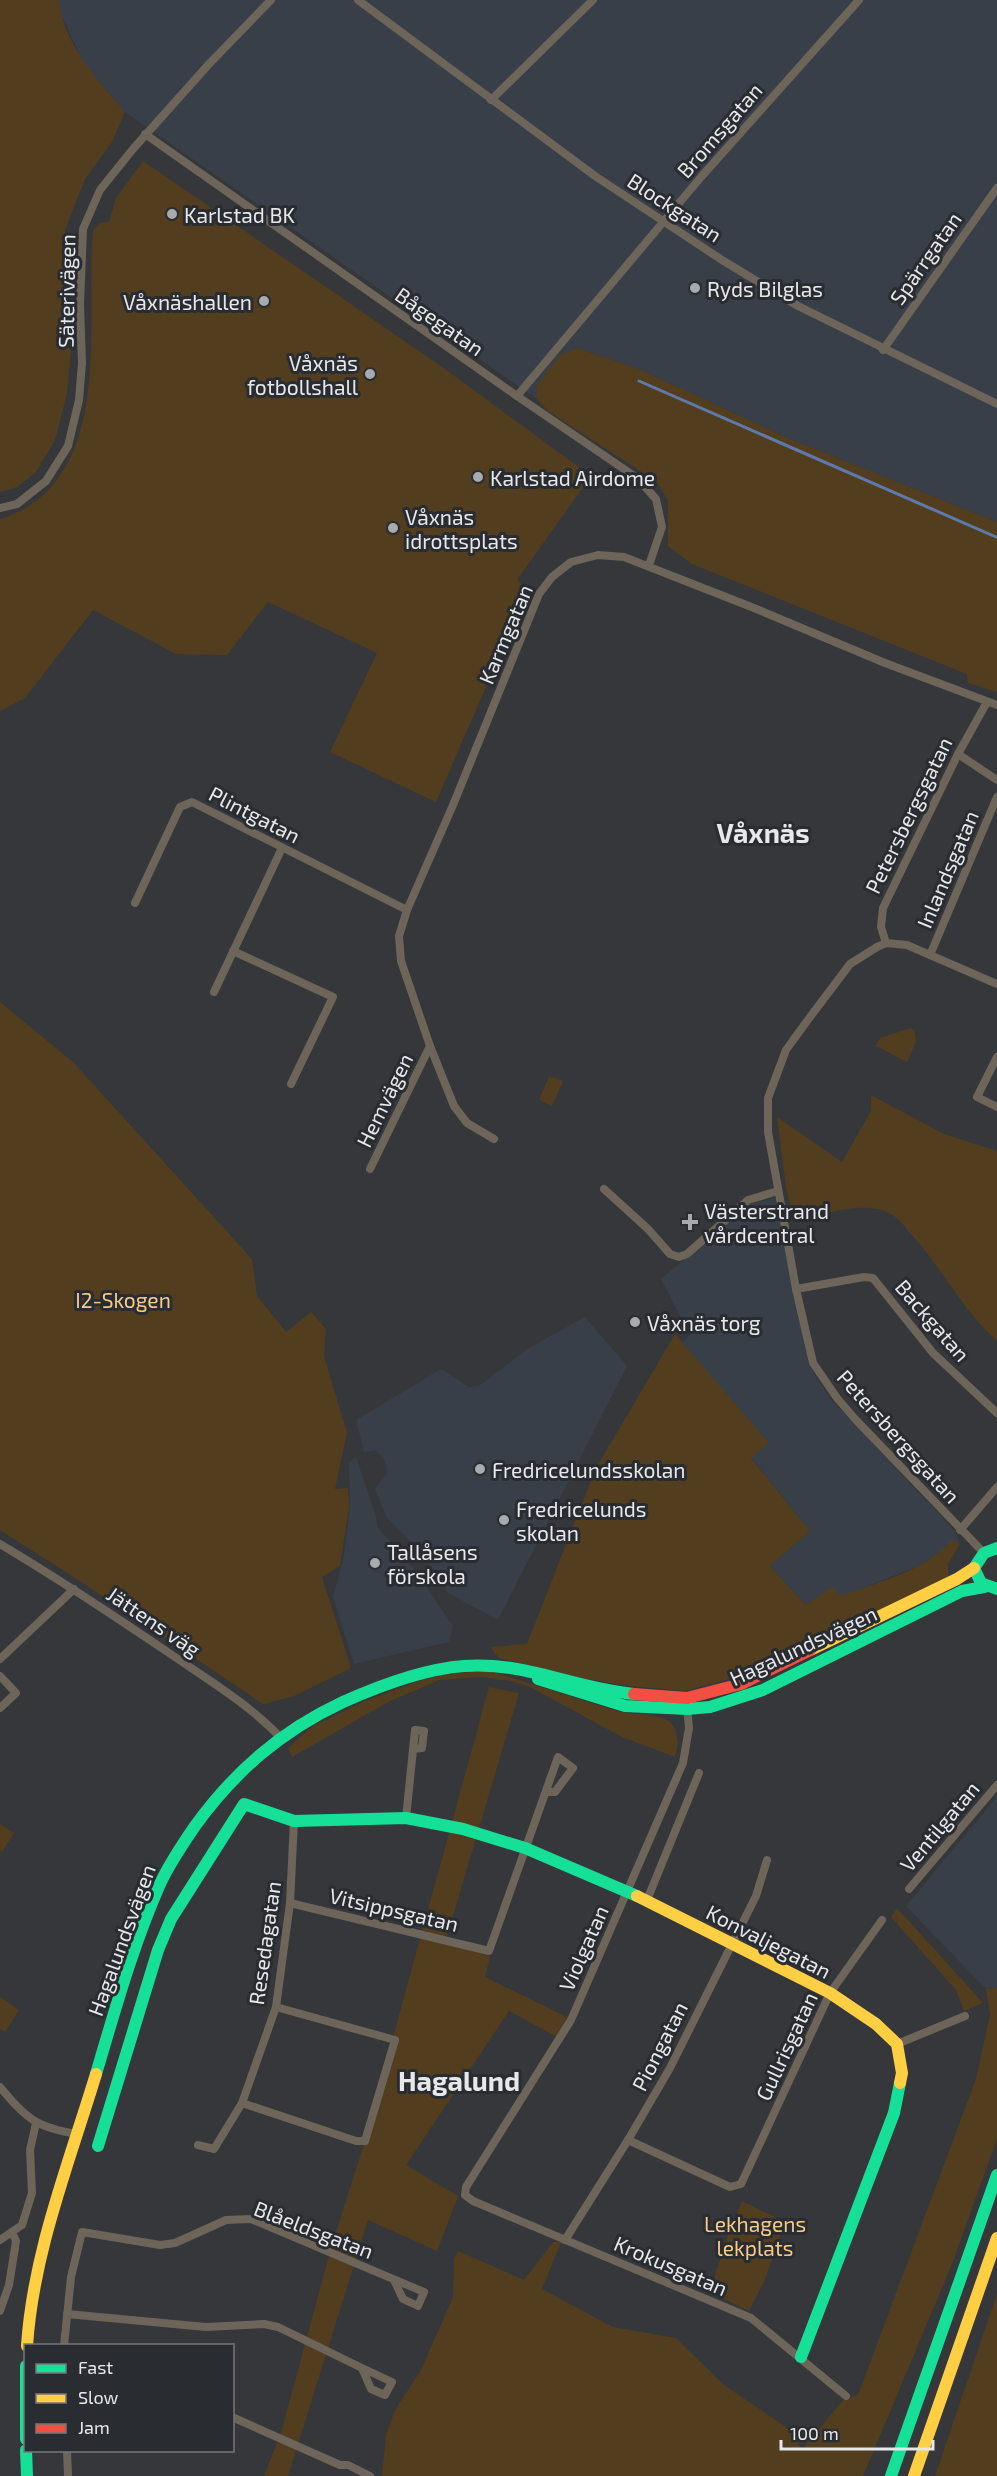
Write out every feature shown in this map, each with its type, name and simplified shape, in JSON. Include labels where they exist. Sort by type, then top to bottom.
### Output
[{"type":"main road","points":[[997,1548],[984,1553],[974,1568],[976,1578],[984,1587],[997,1589]]},
{"type":"main road","name":"Hagalundsvägen","points":[[687,1704],[766,1673],[947,1585],[974,1568]]},
{"type":"main road","name":"Hagalundsvägen","points":[[27,2344],[29,2313],[39,2261],[126,1974],[160,1883],[178,1849],[217,1796],[246,1765],[281,1738],[318,1714],[359,1695],[416,1675],[464,1666],[504,1666],[530,1673],[538,1679],[568,1690],[625,1706],[687,1704],[710,1707],[763,1690],[962,1591],[984,1587]]},
{"type":"main road","points":[[98,2145],[158,1950],[171,1919],[244,1804],[294,1821]]},
{"type":"main road","name":"Konvaljegatan","points":[[294,1821],[406,1818],[463,1828],[525,1848],[647,1900],[830,1993],[876,2024],[897,2044]]},
{"type":"main road","points":[[801,2357],[894,2113],[902,2073],[897,2044]]},
{"type":"main road","points":[[891,2476],[997,2175]]},
{"type":"main road","points":[[914,2476],[997,2238]]},
{"type":"main road","points":[[26,2452],[27,2476]]},
{"type":"street","name":"Säterivägen","points":[[0,508],[17,504],[46,482],[68,446],[79,400],[82,363],[80,305],[83,230],[100,190],[146,134],[209,64],[271,0]]},
{"type":"street","name":"Blockgatan","points":[[358,0],[595,176],[663,221],[798,306],[883,350],[997,404]]},
{"type":"street","points":[[491,100],[593,0]]},
{"type":"street","name":"Bromsgatan","points":[[517,396],[663,221],[859,0]]},
{"type":"street","name":"Bågegatan","points":[[146,134],[637,478],[656,499],[662,527],[649,565]]},
{"type":"street","name":"Spärrgatan","points":[[883,350],[997,188]]},
{"type":"street","name":"Karmgatan","points":[[494,1139],[460,1117],[430,1046],[401,962],[399,936],[407,910],[453,805],[538,594],[552,577],[571,562],[598,555],[624,557],[649,565],[885,663],[997,705]]},
{"type":"street","name":"Petersbergsgatan","points":[[984,1553],[837,1398],[813,1363],[796,1289],[778,1191],[768,1132],[768,1098],[786,1050],[850,964],[886,943],[881,927],[883,908],[958,754],[987,702]]},
{"type":"street","points":[[958,754],[997,780]]},
{"type":"street","name":"Inlandsgatan","points":[[930,955],[997,797]]},
{"type":"street","name":"Plintgatan","points":[[135,903],[180,807],[192,802],[407,910]]},
{"type":"street","points":[[214,992],[282,848]]},
{"type":"street","points":[[886,943],[907,945],[997,984]]},
{"type":"street","points":[[233,951],[333,997],[291,1084]]},
{"type":"street","name":"Hemvägen","points":[[370,1169],[430,1046]]},
{"type":"street","points":[[997,1057],[977,1097],[997,1107]]},
{"type":"street","points":[[604,1189],[641,1222],[670,1254],[679,1257],[687,1254],[748,1200],[778,1191]]},
{"type":"street","name":"Backgatan","points":[[796,1289],[864,1277],[873,1278],[933,1353],[997,1413]]},
{"type":"street","points":[[960,1530],[997,1487]]},
{"type":"street","name":"Jättens väg","points":[[0,1544],[74,1589],[214,1684],[265,1721],[281,1738]]},
{"type":"street","points":[[0,1659],[74,1589]]},
{"type":"street","points":[[0,1676],[16,1693],[0,1708]]},
{"type":"street","name":"Violgatan","points":[[465,2195],[466,2187],[571,2020],[683,1763],[689,1728],[687,1704]]},
{"type":"street","points":[[406,1818],[413,1749]]},
{"type":"street","points":[[647,1900],[699,1773]]},
{"type":"street","name":"Ventilgatan","points":[[909,1890],[997,1785]]},
{"type":"street","points":[[525,1848],[546,1792]]},
{"type":"street","name":"Resedagatan","points":[[198,2145],[214,2149],[242,2103],[276,2007],[290,1903],[294,1821]]},
{"type":"street","name":"Vitsippsgatan","points":[[290,1903],[489,1951],[525,1848]]},
{"type":"street","name":"Piongatan","points":[[566,2240],[670,2068],[756,1896],[767,1860]]},
{"type":"street","name":"Gullrisgatan","points":[[628,2140],[730,2187],[741,2184],[830,1993],[882,1920]]},
{"type":"street","points":[[242,2103],[356,2141],[365,2141],[395,2040],[276,2007]]},
{"type":"street","points":[[897,2044],[964,2016]]},
{"type":"street","points":[[0,2087],[18,2109],[36,2123],[51,2130],[78,2134]]},
{"type":"street","points":[[0,2240],[22,2225],[32,2193],[30,2150],[36,2123]]},
{"type":"street","name":"Krokusgatan","points":[[465,2195],[473,2201],[751,2318],[846,2396]]},
{"type":"street","name":"Blåeldsgatan","points":[[67,2314],[70,2277],[82,2232],[160,2245],[175,2243],[226,2220],[251,2219],[394,2280]]},
{"type":"street","points":[[0,2311],[9,2285],[16,2241],[12,2232]]},
{"type":"street","points":[[64,2344],[67,2314],[206,2327],[264,2324],[278,2327],[362,2368]]},
{"type":"street","points":[[234,2418],[370,2476]]},
{"type":"street","points":[[67,2452],[68,2476]]},
{"type":"street","points":[[340,2465],[345,2476]]},
{"type":"shaded area","points":[[59,0],[997,0],[997,522],[788,438],[639,369],[577,348],[560,355],[536,386],[537,399],[125,112],[83,62],[60,12]]},
{"type":"shaded area","points":[[775,1198],[809,1366],[830,1398],[955,1531],[960,1544],[952,1541],[944,1550],[918,1566],[841,1597],[832,1587],[807,1606],[770,1566],[810,1531],[751,1457],[768,1442],[681,1343],[690,1335],[661,1279],[750,1204]]},
{"type":"shaded area","name":"Fredricelundsskolan","points":[[585,1317],[627,1366],[498,1620],[448,1593],[426,1559],[386,1516],[375,1489],[387,1473],[386,1465],[383,1457],[375,1450],[364,1452],[356,1420],[441,1369],[469,1387],[479,1386],[527,1349]]},
{"type":"shaded area","name":"Tallåsens förskola","points":[[356,1457],[376,1517],[377,1527],[414,1569],[453,1626],[449,1642],[354,1664],[333,1597],[344,1556],[350,1507],[349,1462]]},
{"type":"shaded area","points":[[997,1797],[997,1988],[986,1989],[906,1906]]},
{"type":"green space","points":[[0,0],[59,0],[62,16],[74,46],[93,74],[125,112],[112,142],[85,179],[65,230],[71,350],[67,394],[55,440],[36,472],[17,487],[0,492]]},
{"type":"green space","name":"Våxnäs idrottsplats","points":[[143,161],[445,369],[591,476],[517,580],[528,590],[436,802],[330,752],[377,653],[268,602],[227,655],[176,654],[93,610],[25,698],[0,711],[0,519],[37,500],[63,471],[79,436],[87,396],[91,353],[93,231],[100,223],[109,222],[116,198]]},
{"type":"green space","points":[[577,348],[639,369],[788,438],[997,522],[997,692],[968,683],[967,674],[692,564],[668,546],[668,501],[657,482],[548,411],[537,399],[536,386],[560,355]]},
{"type":"green space","name":"I2-Skogen","points":[[0,1002],[73,1062],[252,1259],[257,1296],[286,1332],[311,1312],[326,1329],[324,1356],[347,1433],[335,1489],[348,1488],[349,1507],[340,1566],[322,1577],[351,1668],[294,1696],[263,1704],[0,1530]]},
{"type":"green space","points":[[911,1028],[915,1032],[916,1042],[907,1062],[876,1046],[880,1038]]},
{"type":"green space","points":[[549,1076],[563,1081],[552,1106],[539,1100]]},
{"type":"green space","points":[[871,1095],[944,1134],[997,1151],[997,1341],[973,1316],[921,1246],[894,1216],[872,1208],[858,1208],[831,1212],[795,1223],[786,1187],[777,1117],[842,1162],[871,1111]]},
{"type":"green space","points":[[675,1334],[769,1443],[751,1458],[810,1531],[770,1566],[806,1605],[832,1587],[841,1596],[915,1568],[941,1551],[952,1540],[960,1544],[948,1564],[948,1578],[730,1679],[684,1691],[621,1685],[499,1658],[490,1647],[527,1644],[596,1468]]},
{"type":"green space","points":[[482,1671],[500,1674],[620,1712],[658,1716],[669,1721],[676,1730],[678,1744],[675,1757],[622,1737],[530,1687],[511,1681],[482,1677],[439,1680],[388,1702],[292,1757],[288,1748],[313,1726],[365,1701],[419,1681],[447,1674]]},
{"type":"green space","points":[[489,1687],[519,1693],[445,1943],[490,1956],[485,1977],[567,2017],[557,2037],[509,2011],[406,2165],[458,2196],[437,2251],[368,2220],[288,2476],[264,2476],[281,2433],[331,2248],[363,2147]]},
{"type":"green space","points":[[0,1824],[14,1833],[2,1852],[0,1851]]},
{"type":"green space","points":[[897,1908],[983,2003],[964,2011],[956,1990],[891,1917]]},
{"type":"green space","points":[[997,1988],[997,2139],[952,2264],[863,2476],[382,2476],[386,2435],[395,2410],[421,2370],[453,2297],[454,2259],[458,2251],[524,2280],[553,2242],[561,2242],[542,2289],[613,2327],[676,2338],[724,2385],[789,2429],[802,2450],[843,2400],[858,2395],[976,2079],[990,2015],[986,1989]]},
{"type":"green space","points":[[0,1997],[19,2010],[5,2032],[0,2029]]},
{"type":"green space","name":"Lekhagens lekplats","points":[[742,2201],[785,2222],[764,2282],[749,2311],[710,2292],[726,2241]]},
{"type":"green space","points":[[997,2294],[997,2476],[935,2476]]},
{"type":"waterway","points":[[639,381],[996,537]]},
{"type":"traffic: fast","points":[[997,1548],[984,1553],[974,1568],[981,1583],[997,1589]]},
{"type":"traffic: fast","points":[[538,1679],[625,1706],[687,1709],[710,1707],[763,1690],[962,1591],[984,1587]]},
{"type":"traffic: fast","points":[[96,2074],[133,1954],[167,1869],[210,1806],[243,1770],[279,1739],[320,1713],[387,1684],[433,1670],[464,1666],[529,1671],[592,1687],[634,1694]]},
{"type":"traffic: fast","points":[[98,2146],[158,1950],[171,1919],[244,1804],[294,1821],[406,1818],[463,1829],[525,1848],[637,1896]]},
{"type":"traffic: fast","points":[[801,2357],[894,2113],[900,2083]]},
{"type":"traffic: fast","points":[[891,2476],[997,2175]]},
{"type":"traffic: fast","points":[[26,2452],[27,2476]]},
{"type":"traffic: slow","points":[[810,1650],[957,1579],[974,1568]]},
{"type":"traffic: slow","points":[[637,1896],[830,1993],[876,2024],[897,2044],[902,2073],[900,2083]]},
{"type":"traffic: slow","points":[[27,2344],[44,2243],[96,2074]]},
{"type":"traffic: slow","points":[[914,2476],[997,2238]]},
{"type":"traffic: jam","points":[[634,1694],[687,1698],[741,1684],[810,1650]]},
{"type":"place","name":"Karlstad BK","points":[[172,214]]},
{"type":"place","name":"Ryds Bilglas","points":[[695,288]]},
{"type":"place","name":"Våxnäshallen","points":[[264,301]]},
{"type":"place","name":"Våxnäs fotbollshall","points":[[370,374]]},
{"type":"place","name":"Karlstad Airdome","points":[[478,477]]},
{"type":"place","name":"Våxnäs idrottsplats","points":[[393,528]]},
{"type":"place","name":"Västerstrand vårdcentral","points":[[690,1222]]},
{"type":"place","name":"Våxnäs torg","points":[[635,1322]]},
{"type":"place","name":"Fredricelundsskolan","points":[[480,1469]]},
{"type":"place","name":"Fredricelunds skolan","points":[[504,1520]]},
{"type":"place","name":"Tallåsens förskola","points":[[375,1563]]},
{"type":"district","name":"Våxnäs","points":[[763,832]]},
{"type":"district","name":"Hagalund","points":[[459,2080]]}]
